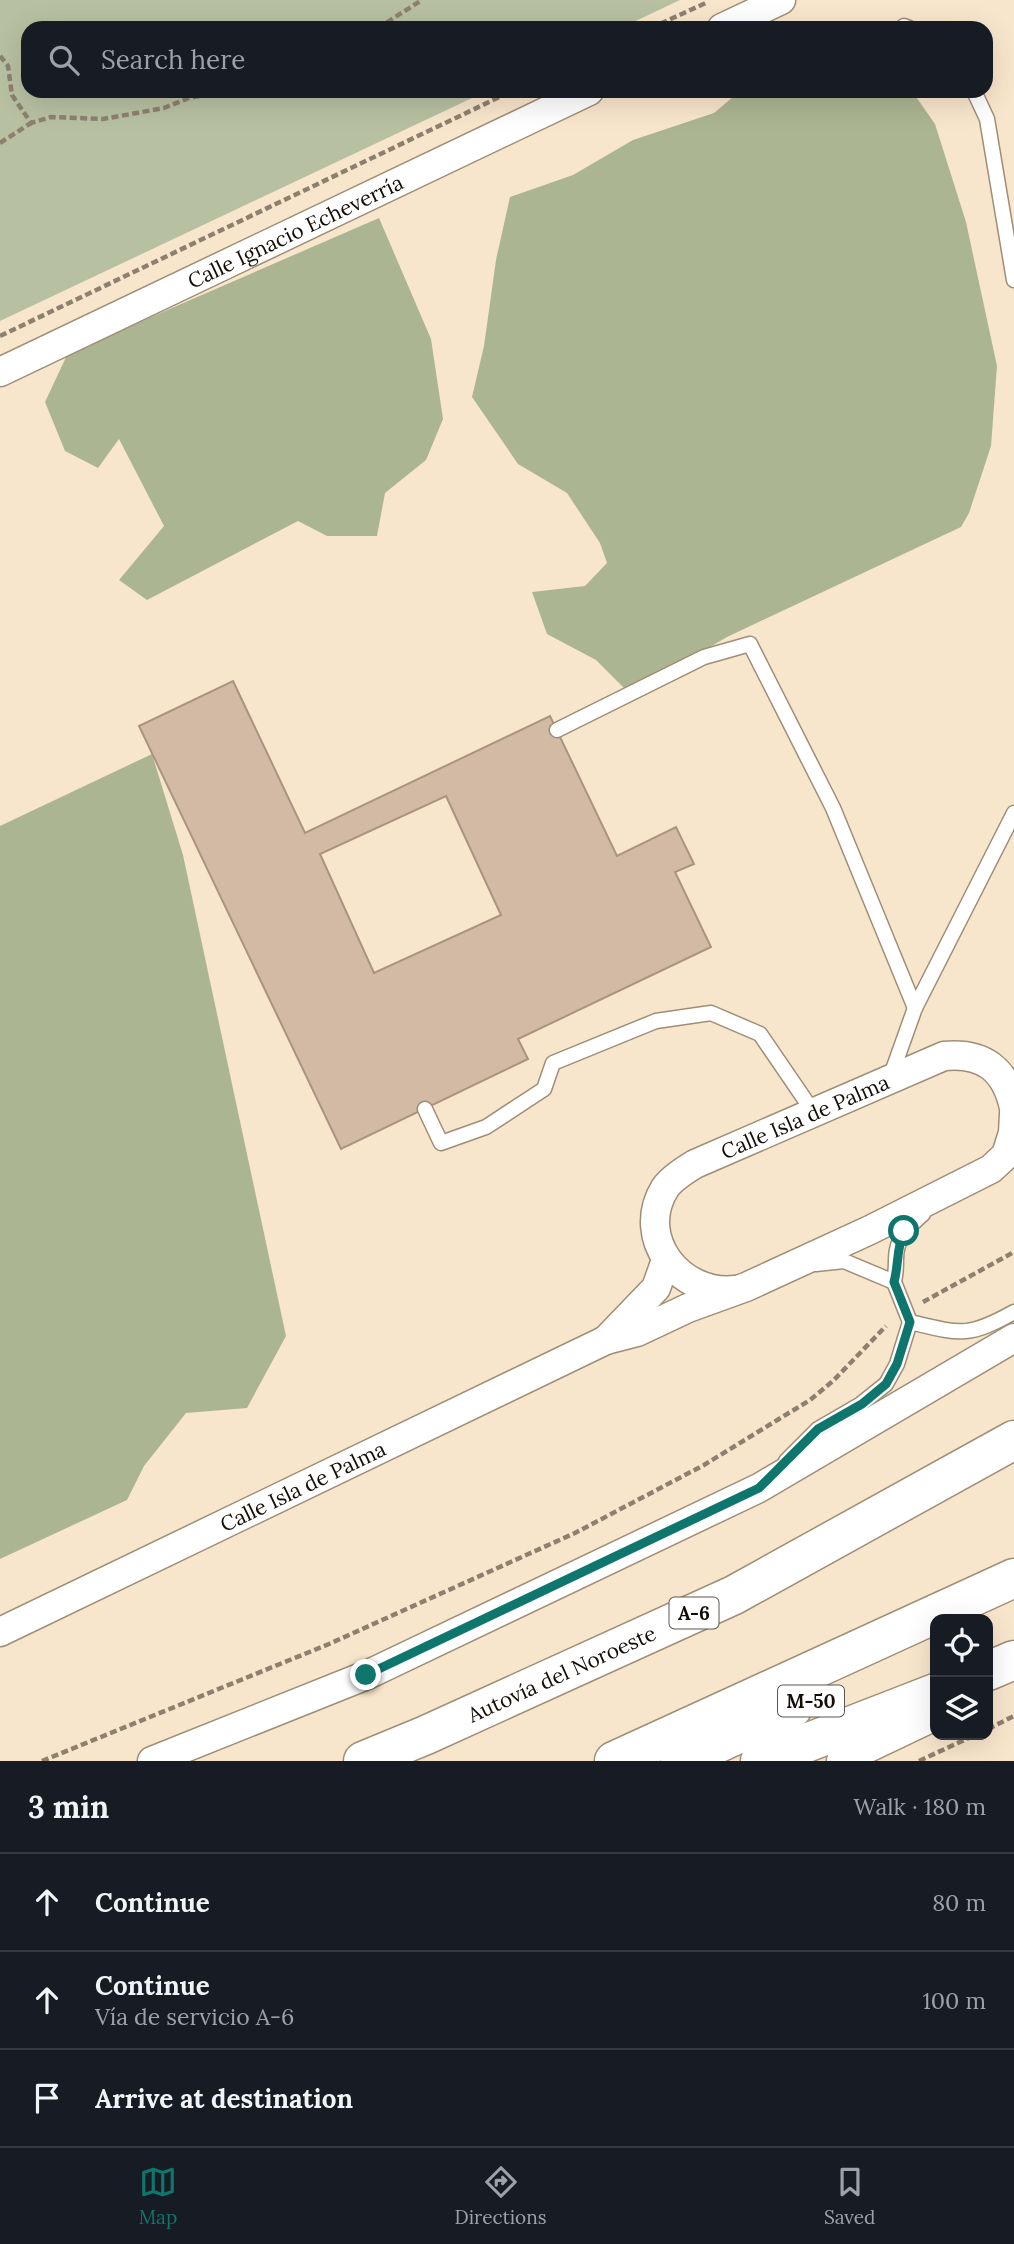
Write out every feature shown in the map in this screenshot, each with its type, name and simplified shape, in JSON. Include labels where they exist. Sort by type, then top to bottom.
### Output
[{"type":"highway","name":"Autovía del Noroeste","points":[[363,1761],[734,1595],[1014,1440]]},
{"type":"highway","points":[[958,1614],[1007,1582]]},
{"type":"highway","points":[[614,1761],[1007,1582]]},
{"type":"highway","name":"M-50","points":[[680,1761],[874,1671],[930,1633]]},
{"type":"highway","points":[[993,1669],[1014,1660]]},
{"type":"highway","points":[[760,1761],[930,1695]]},
{"type":"street","points":[[736,21],[780,0]]},
{"type":"street","name":"Calle Ignacio Echeverría","points":[[0,372],[574,98]]},
{"type":"street","name":"Calle Isla de Palma","points":[[0,1632],[606,1340],[638,1332],[688,1308],[738,1289],[774,1274],[1003,1168],[1013,1133],[1013,1101],[996,1070],[987,1062],[962,1054],[944,1056],[695,1164],[666,1187],[655,1220],[658,1241],[666,1260],[671,1267],[690,1280],[727,1291],[738,1289]]},
{"type":"street","name":"Calle Isla de Palma","points":[[606,1340],[656,1289],[666,1260]]},
{"type":"street","points":[[152,1761],[366,1675],[759,1488],[1014,1338]]},
{"type":"street","points":[[993,1689],[1014,1679]]},
{"type":"street","points":[[841,1761],[930,1718]]},
{"type":"lane","points":[[977,98],[987,119],[1014,281]]},
{"type":"lane","points":[[557,730],[704,657],[750,644],[833,808],[915,1009]]},
{"type":"lane","points":[[889,1082],[915,1009],[1014,813]]},
{"type":"lane","points":[[425,1109],[441,1143],[486,1127],[544,1089],[553,1063],[656,1021],[711,1013],[760,1034],[814,1113]]},
{"type":"lane","points":[[759,1488],[818,1429],[862,1404],[886,1384],[897,1364],[908,1317],[894,1282],[898,1270],[898,1246],[904,1231],[948,1192]]},
{"type":"lane","points":[[774,1274],[823,1262],[844,1261],[894,1282]]},
{"type":"lane","points":[[908,1317],[942,1330],[974,1332],[1014,1312]]},
{"type":"path","points":[[389,21],[422,0]]},
{"type":"path","points":[[666,21],[712,0]]},
{"type":"path","points":[[0,56],[8,66],[12,95],[31,123]]},
{"type":"path","points":[[0,143],[31,123],[51,117],[103,119],[164,108],[189,98]]},
{"type":"path","points":[[0,336],[498,98]]},
{"type":"path","points":[[42,1761],[329,1644],[575,1533],[704,1465],[810,1400],[833,1381],[881,1329],[908,1317],[1014,1252]]},
{"type":"path","points":[[993,1726],[1014,1716]]},
{"type":"path","points":[[919,1761],[964,1740]]},
{"type":"green space","points":[[0,0],[680,0],[636,21],[21,21],[21,98],[472,98],[0,321]]},
{"type":"green space","points":[[732,98],[917,98],[935,124],[966,222],[997,366],[991,446],[969,513],[961,527],[727,637],[630,694],[596,660],[547,634],[532,592],[585,586],[607,563],[600,543],[567,493],[518,464],[472,397],[484,346],[496,260],[510,197],[573,175],[633,140],[714,113]]},
{"type":"green space","points":[[379,218],[431,339],[443,419],[426,460],[385,493],[377,536],[327,536],[298,521],[147,600],[119,580],[164,526],[119,439],[98,468],[65,451],[45,402],[68,353]]},
{"type":"green space","points":[[152,754],[183,855],[286,1336],[247,1408],[186,1413],[144,1466],[127,1500],[0,1559],[0,826]]},
{"type":"building","points":[[233,681],[305,833],[550,716],[617,856],[676,827],[694,864],[675,872],[711,947],[518,1039],[528,1059],[341,1149],[139,726]],"holes":[[[446,796],[501,915],[374,973],[320,854]]]},
{"type":"route","points":[[366,1675],[759,1488],[818,1429],[862,1404],[886,1384],[897,1364],[910,1322],[894,1282],[898,1270],[898,1246],[904,1231]]}]
